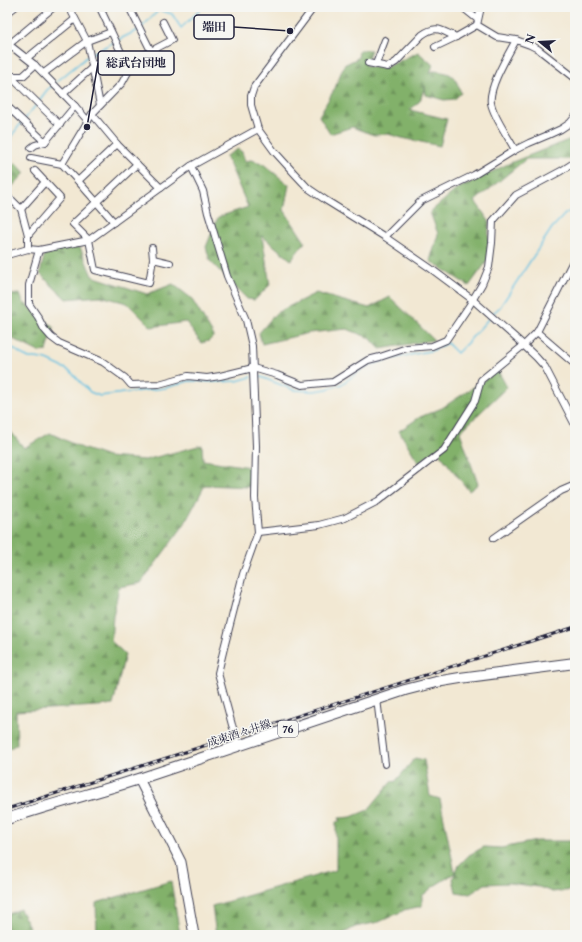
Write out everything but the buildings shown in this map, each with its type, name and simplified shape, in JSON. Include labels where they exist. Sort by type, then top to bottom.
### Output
[{"type":"main road","name":"成東酒々井線","points":[[7,818],[139,779],[405,690],[448,680],[575,663]]},
{"type":"street","points":[[7,13],[15,7]]},
{"type":"street","points":[[54,7],[8,45],[27,58],[44,73],[88,121]]},
{"type":"street","points":[[69,7],[87,41],[100,105]]},
{"type":"street","points":[[104,7],[100,10],[129,69]]},
{"type":"street","points":[[130,7],[151,51]]},
{"type":"street","points":[[314,7],[254,87],[251,96],[251,105],[258,129],[274,151],[308,188],[385,237],[430,268],[473,300],[524,345],[545,368],[575,425]]},
{"type":"street","points":[[462,7],[477,22],[497,37],[530,44],[575,78]]},
{"type":"street","points":[[435,47],[456,37],[477,22],[481,7]]},
{"type":"street","points":[[27,58],[75,19]]},
{"type":"street","points":[[62,164],[92,114],[122,83],[133,63],[172,40],[163,22]]},
{"type":"street","points":[[368,63],[388,67],[396,62],[422,35],[433,29],[438,29],[456,37]]},
{"type":"street","points":[[44,73],[87,41],[111,32]]},
{"type":"street","points":[[376,64],[385,40]]},
{"type":"street","points":[[515,150],[496,115],[491,103],[491,93],[516,40]]},
{"type":"street","points":[[63,94],[96,64],[110,62],[123,56]]},
{"type":"street","points":[[8,76],[23,76],[35,65]]},
{"type":"street","points":[[8,76],[60,124]]},
{"type":"street","points":[[7,106],[45,142]]},
{"type":"street","points":[[31,148],[45,142],[75,106]]},
{"type":"street","points":[[92,114],[117,144],[161,188]]},
{"type":"street","points":[[385,237],[422,201],[474,175],[515,150],[561,129],[570,123],[575,116]]},
{"type":"street","points":[[7,254],[28,249],[39,250],[89,240],[191,166],[258,129]]},
{"type":"street","points":[[78,180],[117,144]]},
{"type":"street","points":[[31,158],[62,164],[78,180],[114,222]]},
{"type":"street","points":[[39,250],[29,285],[29,304],[50,338],[103,362],[125,378],[131,385],[159,384],[188,376],[207,378],[254,368],[302,385],[333,382],[368,360],[407,348],[432,346],[446,340],[482,284],[488,267],[492,243],[493,221],[516,195],[575,162]]},
{"type":"street","points":[[137,164],[74,224],[89,240],[95,270],[149,283],[153,259],[152,248]]},
{"type":"street","points":[[191,166],[203,191],[208,213],[228,276],[246,320],[252,346],[254,368],[256,446],[255,498],[258,532],[243,574],[218,673],[238,746]]},
{"type":"street","points":[[28,235],[60,198],[35,171]]},
{"type":"street","points":[[21,209],[44,182]]},
{"type":"street","points":[[8,198],[21,209],[28,235],[28,249]]},
{"type":"street","points":[[258,532],[319,525],[345,518],[378,501],[444,450],[474,401],[481,380],[524,345],[537,332],[575,257]]},
{"type":"street","points":[[153,259],[170,263]]},
{"type":"street","points":[[537,332],[572,362],[575,362]]},
{"type":"street","points":[[494,538],[561,491],[575,485]]},
{"type":"street","points":[[377,699],[385,764]]},
{"type":"street","points":[[139,779],[181,862],[194,935]]},
{"type":"green space","points":[[359,50],[371,50],[365,66],[385,68],[418,52],[433,65],[430,73],[433,71],[445,73],[454,78],[461,93],[455,99],[444,100],[426,95],[425,86],[420,101],[410,110],[447,119],[440,146],[388,134],[374,135],[352,127],[330,134],[319,116],[335,88],[344,65],[358,58]]},
{"type":"green space","points":[[571,139],[573,142],[574,151],[570,159],[526,159],[475,201],[489,221],[488,260],[469,286],[430,261],[438,234],[430,212],[457,189],[510,163]]},
{"type":"green space","points":[[238,149],[242,152],[245,161],[251,160],[262,163],[289,185],[284,210],[305,242],[291,260],[262,236],[270,285],[255,300],[247,299],[210,261],[206,247],[218,217],[248,207],[226,156]]},
{"type":"green space","points":[[15,162],[25,173],[7,192],[7,177]]},
{"type":"green space","points":[[80,247],[92,276],[147,294],[173,284],[191,298],[214,336],[209,341],[201,343],[186,322],[151,327],[127,303],[100,296],[66,299],[40,274],[45,252]]},
{"type":"green space","points":[[316,293],[369,308],[390,297],[434,340],[380,349],[370,338],[347,329],[309,333],[262,344],[259,333],[276,313]]},
{"type":"green space","points":[[20,294],[23,302],[54,327],[47,351],[39,352],[7,336],[7,295]]},
{"type":"green space","points":[[498,371],[507,387],[460,432],[478,484],[469,491],[436,449],[419,463],[399,431],[420,417],[442,408]]},
{"type":"green space","points":[[7,427],[24,448],[50,433],[82,448],[108,457],[145,460],[202,445],[203,460],[250,467],[250,487],[205,485],[184,525],[141,583],[119,587],[113,616],[111,641],[125,654],[113,705],[16,711],[17,744],[7,750]]},
{"type":"green space","points":[[415,758],[424,760],[430,796],[440,799],[455,873],[434,886],[422,896],[422,906],[404,910],[379,922],[355,927],[341,935],[216,935],[212,906],[336,870],[336,822],[340,821],[339,818],[351,817],[368,810],[392,781],[395,782]]},
{"type":"green space","points":[[536,841],[575,841],[575,890],[552,892],[539,887],[509,883],[485,884],[470,894],[456,892],[453,879],[459,865],[469,855],[484,847],[501,848]]},
{"type":"green space","points":[[171,881],[180,935],[97,935],[96,903]]},
{"type":"green space","points":[[20,909],[33,935],[7,935],[7,915]]},
{"type":"waterway","points":[[141,28],[159,10],[172,14],[181,28],[203,7]]},
{"type":"waterway","points":[[118,40],[138,30]]},
{"type":"waterway","points":[[91,54],[114,42]]},
{"type":"waterway","points":[[55,83],[88,56]]},
{"type":"waterway","points":[[38,102],[53,85]]},
{"type":"waterway","points":[[25,119],[36,105]]},
{"type":"waterway","points":[[7,148],[13,134],[22,122]]},
{"type":"waterway","points":[[491,315],[500,307],[552,228],[565,214],[575,209]]},
{"type":"waterway","points":[[255,377],[261,377],[294,390],[314,391],[327,389],[342,384],[364,368],[386,360],[434,350],[447,343],[457,353],[489,318]]},
{"type":"waterway","points":[[7,344],[29,358],[47,360],[66,369],[71,372],[90,392],[100,396],[165,388],[189,381],[237,381],[251,377]]},
{"type":"waterway","points":[[516,935],[536,932],[556,932],[570,935]]},
{"type":"railway","points":[[7,809],[575,627]]},
{"type":"place","name":"端田","points":[[290,31]]},
{"type":"place","name":"総武台団地","points":[[87,127]]}]
